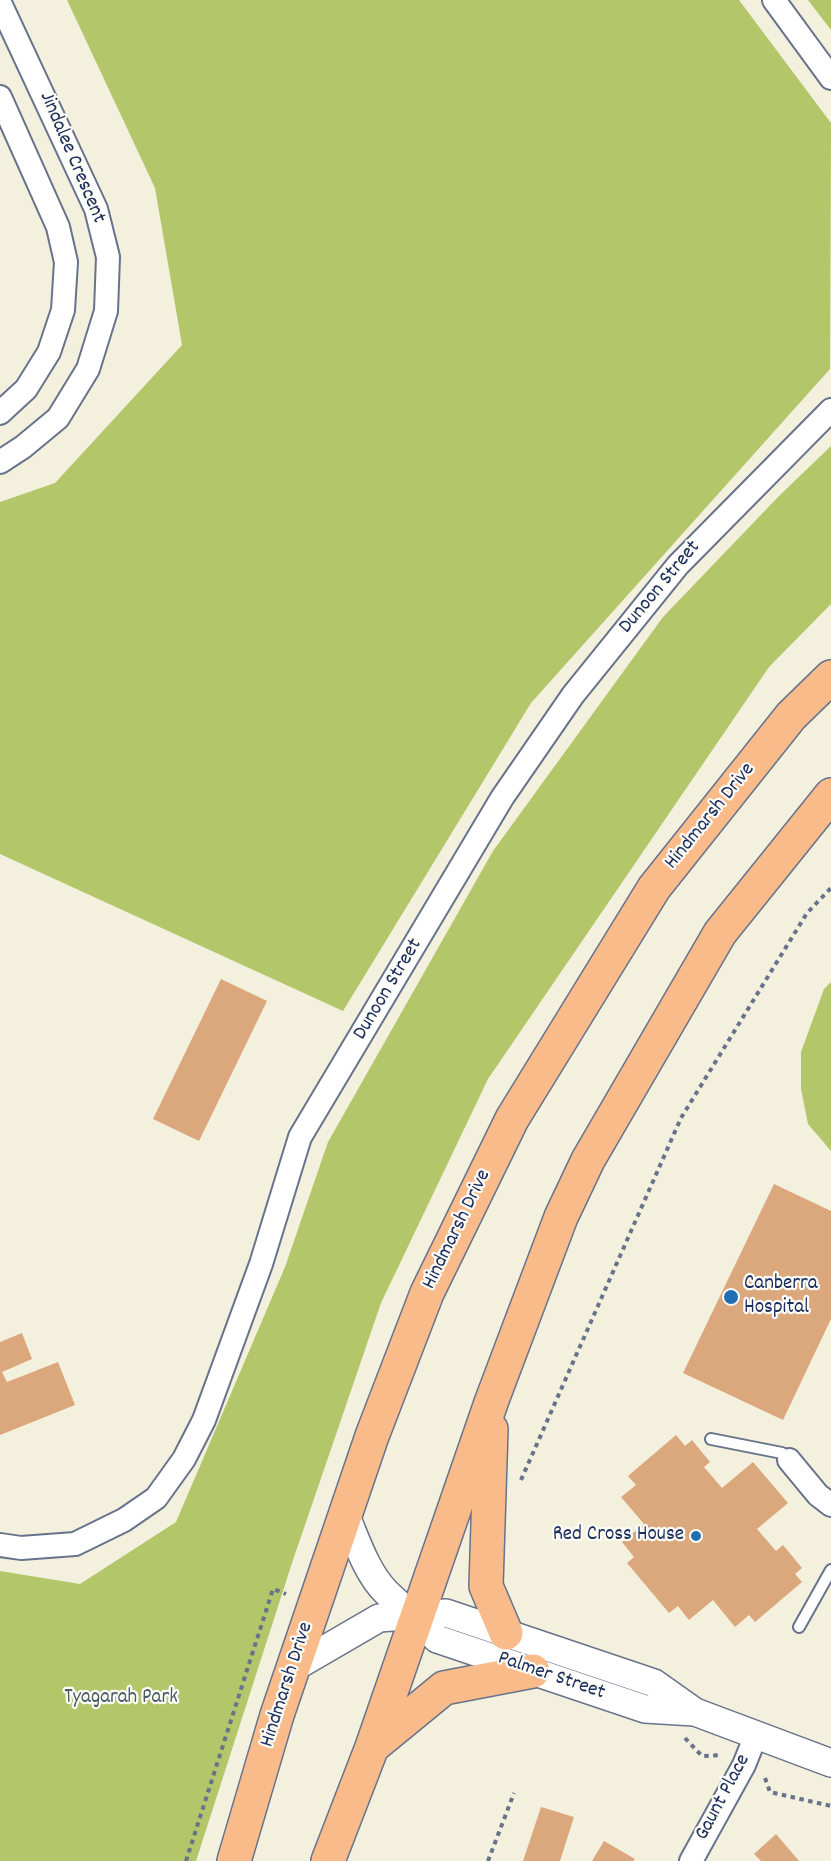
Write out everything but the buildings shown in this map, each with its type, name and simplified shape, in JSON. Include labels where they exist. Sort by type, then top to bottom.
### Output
[{"type":"main road","name":"Hindmarsh Drive","points":[[234,1861],[293,1668],[372,1436],[427,1293],[512,1119],[654,888],[791,716],[831,677]]},
{"type":"main road","points":[[328,1861],[372,1747],[492,1400],[561,1217],[588,1160],[720,933],[831,795]]},
{"type":"main road","points":[[492,1400],[486,1586],[506,1633]]},
{"type":"main road","points":[[372,1747],[444,1688],[533,1671]]},
{"type":"street","points":[[774,0],[831,78]]},
{"type":"street","name":"Jindalee Crescent","points":[[0,3],[96,208],[108,257],[106,311],[88,369],[58,418],[23,447],[0,462]]},
{"type":"street","name":"Jindalee Crescent","points":[[0,97],[58,226],[66,262],[63,310],[50,352],[26,389],[0,413]]},
{"type":"street","name":"Dunoon Street","points":[[0,1545],[21,1548],[75,1544],[124,1520],[156,1498],[184,1459],[204,1420],[261,1264],[300,1137],[502,798],[573,695],[678,565],[831,410]]},
{"type":"street","points":[[789,1460],[818,1495],[831,1504]]},
{"type":"street","name":"Palmer Street","points":[[345,1514],[364,1557],[385,1591],[417,1617],[437,1639],[645,1709],[695,1712]]},
{"type":"street","name":"Palmer Street","points":[[293,1668],[379,1618],[417,1617],[446,1613],[654,1683],[695,1712],[831,1763]]},
{"type":"street","name":"Gaunt Place","points":[[691,1861],[744,1765],[756,1735]]},
{"type":"lane","points":[[711,1439],[782,1453],[789,1460]]},
{"type":"lane","points":[[799,1627],[831,1570]]},
{"type":"path","points":[[517,1490],[681,1118],[807,913],[831,888]]},
{"type":"path","points":[[488,1861],[514,1793]]},
{"type":"green space","points":[[67,0],[739,0],[831,123],[830,369],[531,703],[343,1011],[0,854],[0,502],[55,483],[182,345],[155,188]]},
{"type":"green space","points":[[808,0],[831,0],[831,30]]},
{"type":"green space","name":"Tyagarah Park","points":[[831,446],[831,604],[769,667],[488,1079],[381,1303],[292,1563],[196,1861],[0,1861],[0,1571],[80,1584],[176,1522],[285,1267],[328,1142],[493,851],[663,617],[779,496]]},
{"type":"green space","points":[[831,982],[831,1151],[808,1124],[801,1089],[801,1052],[824,989]]},
{"type":"place","name":"Canberra Hospital","points":[[731,1297]]},
{"type":"place","name":"Red Cross House","points":[[696,1536]]}]
